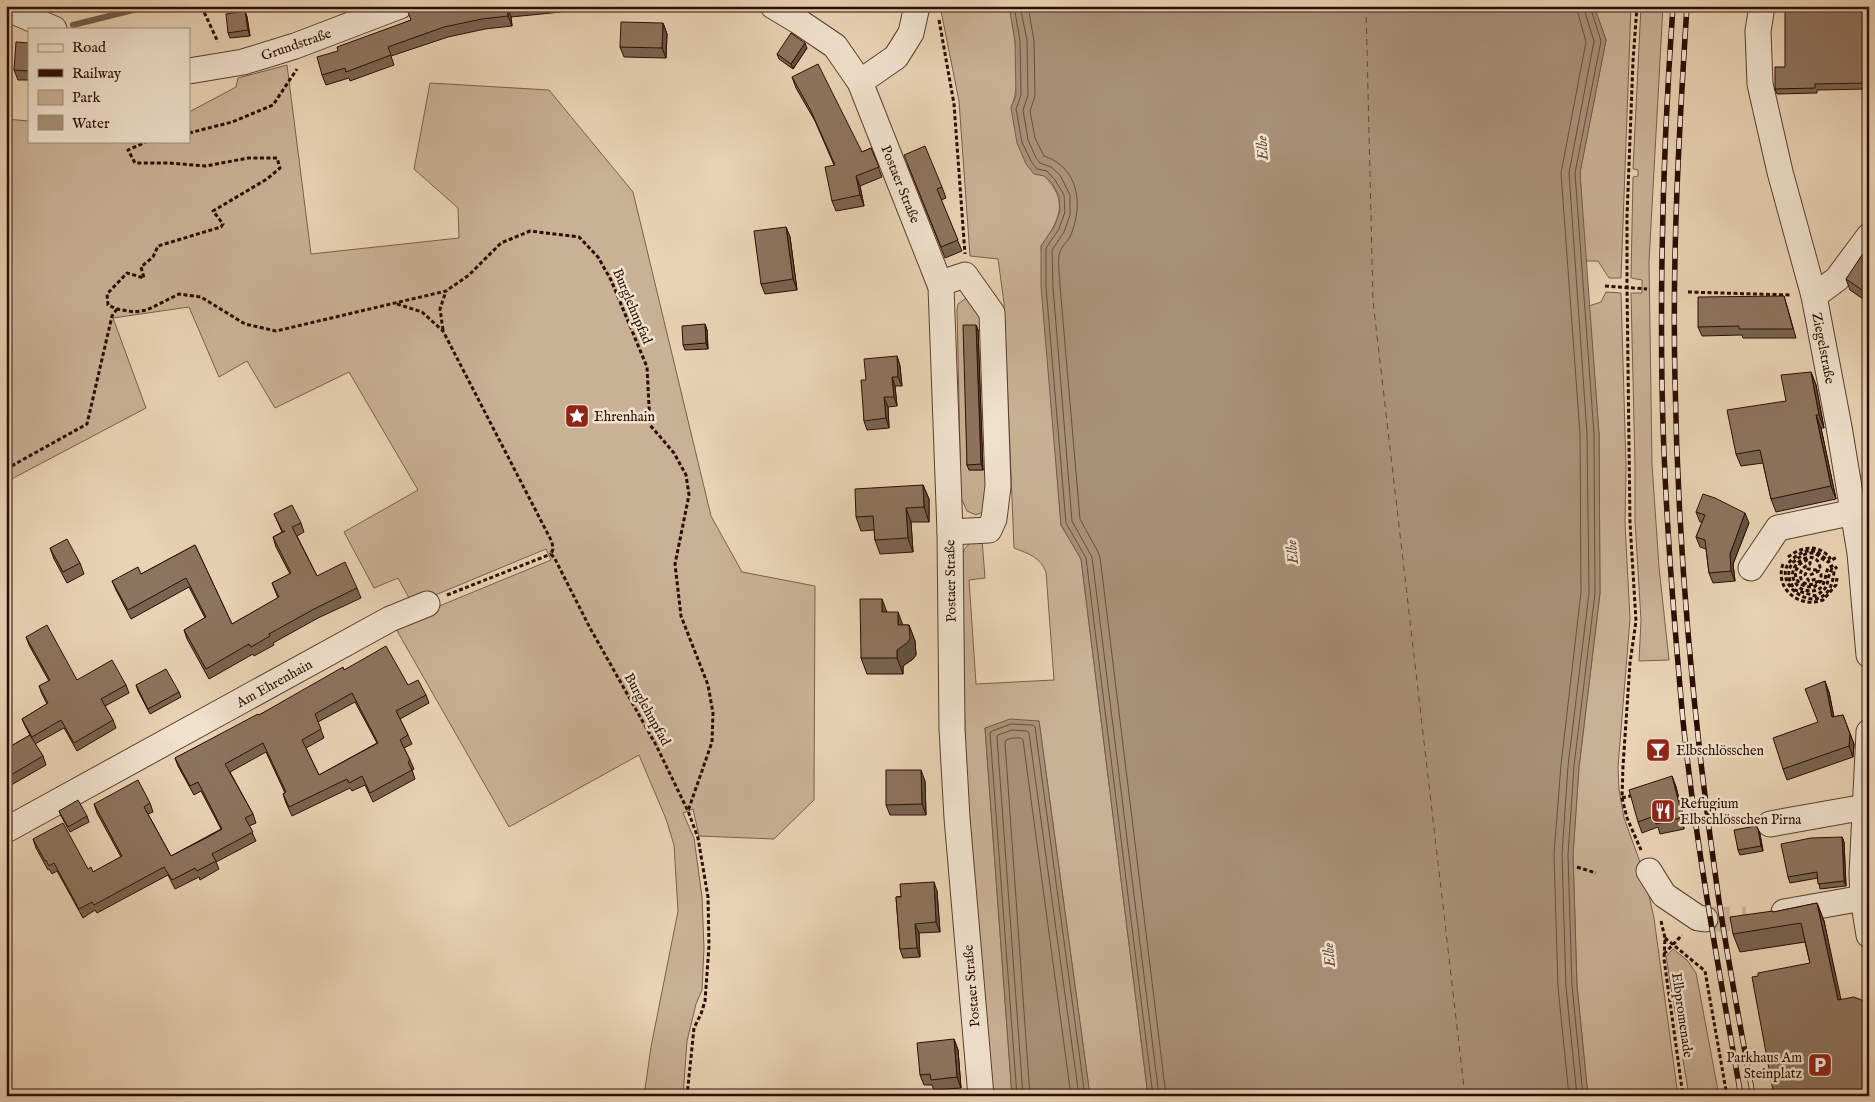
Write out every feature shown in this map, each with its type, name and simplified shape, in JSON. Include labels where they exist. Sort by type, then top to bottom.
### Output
[{"type":"street","points":[[6,8],[10,6]]},
{"type":"street","name":"Grundstraße","points":[[190,71],[243,62],[295,46],[400,6]]},
{"type":"street","name":"Postaer Straße","points":[[773,6],[834,46],[860,82],[941,287],[950,532],[952,729],[957,818],[981,1096]]},
{"type":"street","name":"Ziegelstraße","points":[[1762,6],[1758,30],[1760,84],[1780,172],[1814,296],[1854,512],[1867,616],[1869,655]]},
{"type":"street","points":[[6,8],[52,28]]},
{"type":"street","points":[[860,82],[896,58],[911,32],[928,11]]},
{"type":"street","points":[[1814,296],[1837,279],[1869,236]]},
{"type":"street","points":[[941,287],[947,281],[965,275],[992,313],[998,486],[994,519],[989,530],[950,532]]},
{"type":"street","points":[[1751,568],[1778,528],[1854,512]]},
{"type":"street","name":"Am Ehrenhain","points":[[6,830],[390,619],[427,604]]},
{"type":"street","points":[[1869,732],[1863,898],[1869,935]]},
{"type":"street","points":[[1770,824],[1865,807]]},
{"type":"street","points":[[1649,871],[1664,895],[1698,918],[1705,919]]},
{"type":"street","points":[[1765,915],[1863,898]]},
{"type":"path","points":[[204,6],[204,12],[216,38],[225,65]]},
{"type":"path","points":[[1637,6],[1627,216],[1630,522],[1636,621],[1630,663],[1622,798],[1627,818],[1649,871]]},
{"type":"path","points":[[928,11],[954,104],[965,234],[965,275]]},
{"type":"path","points":[[190,133],[232,122],[273,105],[297,70],[296,64]]},
{"type":"path","points":[[146,142],[128,150],[135,163],[206,166],[248,158],[277,158],[280,168],[268,179],[213,211],[223,224],[221,227],[158,246],[153,256],[141,267],[144,278],[127,272],[107,294],[108,305],[117,309],[134,312],[147,310],[179,294],[201,297],[245,324],[276,331],[397,304]]},
{"type":"path","name":"Burglehnpfad","points":[[397,304],[446,291],[469,275],[501,243],[530,231],[579,237],[598,257],[611,280],[647,367],[650,425],[674,453],[686,475],[689,495],[675,564],[681,616],[708,685],[713,714],[712,742],[688,812]]},
{"type":"path","points":[[1605,286],[1647,289]]},
{"type":"path","points":[[443,331],[440,309],[446,291]]},
{"type":"path","points":[[1688,292],[1814,296]]},
{"type":"path","name":"Burglehnpfad","points":[[397,304],[422,312],[443,331],[552,542],[553,549],[551,554],[656,745],[688,812],[698,838],[708,897],[709,946],[705,1001],[694,1028],[687,1096]]},
{"type":"path","points":[[6,469],[87,424],[112,316],[117,309]]},
{"type":"path","points":[[1810,575],[1819,572],[1821,574],[1821,581],[1814,587],[1800,584],[1795,572],[1800,564],[1808,560],[1810,564],[1802,568],[1800,578],[1804,583],[1810,585],[1818,581],[1816,579],[1809,581],[1805,576],[1808,569],[1816,570],[1820,567],[1812,557],[1806,557],[1793,568],[1792,574],[1799,587],[1807,591],[1815,591],[1824,584],[1828,568],[1834,565],[1838,571],[1836,585],[1823,600],[1803,602],[1790,596],[1783,585],[1781,570],[1788,558],[1803,548],[1813,548],[1824,553],[1830,558],[1828,559],[1816,551],[1802,552],[1790,560],[1785,574],[1788,583],[1796,594],[1809,598],[1820,597],[1828,593],[1833,584],[1834,571],[1832,569],[1830,572],[1829,582],[1825,590],[1815,596],[1807,595],[1795,590],[1790,584],[1788,571],[1795,560],[1811,553],[1818,555],[1828,562],[1841,556],[1860,553]]},
{"type":"path","points":[[427,604],[551,554]]},
{"type":"path","points":[[1622,798],[1640,793]]},
{"type":"path","points":[[1576,867],[1596,873]]},
{"type":"path","name":"Elbpromenade","points":[[1683,1096],[1664,959],[1665,938],[1705,971],[1727,1096]]},
{"type":"green space","points":[[940,6],[1009,6],[1017,58],[1017,84],[1011,108],[1044,176],[1057,194],[1059,203],[1057,219],[1041,246],[1061,525],[1081,559],[1148,1096],[1090,1096],[1039,721],[985,728],[1012,1096],[988,1096],[966,794],[962,554],[972,542],[982,539],[985,578],[969,580],[976,684],[1054,680],[1046,572],[1037,559],[1014,548],[1004,303],[998,259],[970,256],[959,101]]},
{"type":"green space","points":[[1594,6],[1631,6],[1621,278],[1609,278],[1598,261],[1585,261],[1580,172],[1606,40]]},
{"type":"green space","points":[[1641,6],[1663,6],[1649,262],[1652,464],[1659,567],[1669,660],[1639,661],[1641,620],[1635,521],[1631,293],[1642,293],[1642,280],[1631,278],[1633,177],[1638,176],[1638,170],[1633,169]]},
{"type":"green space","points":[[287,65],[311,254],[459,238],[458,208],[414,169],[430,83],[549,90],[633,192],[711,516],[742,572],[815,586],[814,800],[774,839],[699,836],[693,809],[683,813],[694,838],[702,897],[704,948],[702,990],[696,1004],[687,1041],[683,1096],[644,1096],[651,1047],[678,911],[674,845],[666,819],[639,755],[509,827],[396,629],[432,609],[551,560],[546,549],[428,598],[409,598],[398,578],[374,588],[344,532],[418,490],[349,372],[275,408],[247,361],[219,377],[189,307],[113,318],[146,408],[6,482],[6,119],[28,121],[28,142],[190,142],[190,111],[236,87],[238,78]]},
{"type":"green space","points":[[1606,292],[1621,293],[1626,466],[1625,523],[1630,619],[1618,767],[1619,789],[1624,818],[1644,873],[1654,918],[1678,1096],[1588,1096],[1577,986],[1573,855],[1579,767],[1600,593],[1599,434],[1589,306],[1601,302]]},
{"type":"green space","points":[[966,298],[977,302],[983,330],[965,331],[969,470],[988,470],[983,512],[976,515],[967,511],[961,498],[957,310],[958,304]]},
{"type":"green space","points":[[1673,949],[1687,960],[1696,973],[1719,1096],[1689,1096],[1666,957]]},
{"type":"water","name":"Elbe","points":[[1009,6],[1594,6],[1606,40],[1580,173],[1599,434],[1600,593],[1579,767],[1573,855],[1577,986],[1588,1096],[1148,1096],[1081,559],[1061,525],[1041,287],[1041,246],[1054,227],[1060,211],[1059,196],[1052,183],[1044,176],[1034,174],[1026,164],[1017,143],[1011,108],[1016,95],[1015,41]]},
{"type":"water","points":[[1010,719],[1039,721],[1090,1096],[1012,1096],[985,728]]},
{"type":"building","points":[[424,6],[516,6],[507,7],[508,16],[444,27],[388,47],[391,55],[346,72],[345,68],[322,75],[317,57],[338,51],[337,47],[411,20],[408,12]]},
{"type":"building","points":[[1785,6],[1869,6],[1869,83],[1815,84],[1815,88],[1775,89],[1775,67],[1785,67]]},
{"type":"building","points":[[245,11],[248,30],[228,33],[226,14]]},
{"type":"building","points":[[621,22],[663,23],[662,48],[620,47]]},
{"type":"building","points":[[791,33],[805,43],[791,64],[777,54]]},
{"type":"building","points":[[16,42],[28,43],[28,71],[14,70]]},
{"type":"building","points":[[818,64],[862,152],[871,148],[879,167],[856,176],[860,195],[832,201],[825,167],[835,165],[811,111],[792,77]]},
{"type":"building","points":[[925,146],[942,187],[937,189],[958,240],[941,247],[904,155]]},
{"type":"building","points":[[786,227],[793,279],[761,284],[754,231]]},
{"type":"building","points":[[1866,249],[1869,252],[1869,295],[1846,279]]},
{"type":"building","points":[[1784,296],[1793,329],[1739,329],[1739,326],[1698,327],[1698,297]]},
{"type":"building","points":[[705,324],[706,343],[683,345],[682,326]]},
{"type":"building","points":[[963,325],[976,325],[981,464],[967,465]]},
{"type":"building","points":[[897,356],[898,377],[892,377],[894,397],[884,397],[886,418],[864,421],[861,380],[866,380],[864,359]]},
{"type":"building","points":[[1811,372],[1819,415],[1816,415],[1831,486],[1771,499],[1760,450],[1736,454],[1727,410],[1786,401],[1781,375]]},
{"type":"building","points":[[923,485],[924,507],[906,508],[908,538],[875,540],[873,516],[856,517],[855,489]]},
{"type":"building","points":[[1703,494],[1745,513],[1730,554],[1731,571],[1709,573],[1705,540],[1696,537],[1705,515],[1696,512]]},
{"type":"building","points":[[292,505],[301,523],[292,527],[317,576],[345,562],[357,588],[269,634],[270,636],[251,647],[249,644],[206,669],[184,630],[206,617],[186,578],[128,610],[112,581],[138,567],[141,574],[195,545],[232,624],[279,597],[272,583],[291,573],[273,537],[283,532],[274,514]]},
{"type":"building","points":[[67,539],[80,563],[63,572],[50,548]]},
{"type":"building","points":[[860,599],[882,599],[882,612],[898,612],[898,625],[909,625],[910,639],[897,650],[897,658],[861,658]]},
{"type":"building","points":[[47,625],[77,680],[112,660],[126,685],[101,699],[113,720],[74,743],[61,720],[32,737],[22,719],[48,703],[39,686],[50,680],[26,637]]},
{"type":"building","points":[[386,646],[408,685],[418,680],[426,695],[396,711],[408,735],[400,740],[410,760],[408,762],[412,770],[370,793],[362,776],[349,783],[347,779],[289,807],[283,794],[286,792],[263,743],[225,764],[253,814],[245,818],[253,832],[212,854],[216,861],[197,871],[195,868],[172,880],[164,867],[94,905],[92,902],[79,909],[54,863],[49,866],[33,839],[63,823],[88,869],[91,867],[93,872],[122,856],[94,804],[138,780],[150,803],[144,807],[171,856],[208,837],[222,829],[198,782],[190,786],[175,758],[259,715],[343,667],[344,670]],"holes":[[[352,693],[378,743],[319,775],[302,740],[321,729],[315,714]]]},
{"type":"building","points":[[166,669],[179,692],[148,709],[136,685]]},
{"type":"building","points":[[1825,681],[1832,717],[1843,715],[1850,734],[1849,746],[1783,769],[1773,738],[1818,722],[1805,689]]},
{"type":"building","points":[[30,735],[43,756],[6,778],[6,749]]},
{"type":"building","points":[[886,770],[921,770],[922,804],[886,805]]},
{"type":"building","points":[[1672,776],[1681,811],[1679,812],[1680,818],[1656,824],[1654,816],[1638,822],[1629,790]]},
{"type":"building","points":[[78,800],[87,816],[68,827],[59,811]]},
{"type":"building","points":[[1756,826],[1761,846],[1738,850],[1734,830]]},
{"type":"building","points":[[1842,837],[1844,881],[1818,884],[1817,872],[1788,877],[1781,844],[1811,838]]},
{"type":"building","points":[[934,882],[936,922],[915,924],[917,948],[900,949],[896,897],[901,897],[900,884]]},
{"type":"building","points":[[1817,903],[1838,1000],[1854,997],[1864,1001],[1869,1027],[1869,1096],[1774,1096],[1752,977],[1758,976],[1758,973],[1810,963],[1801,923],[1733,934],[1730,917],[1773,912]]},
{"type":"building","points":[[954,1039],[957,1077],[931,1080],[930,1074],[920,1075],[917,1043]]},
{"type":"waterway","points":[[73,25],[149,6]]},
{"type":"ferry route","points":[[1366,6],[1373,301],[1465,1096]]},
{"type":"tunnel","points":[[1705,919],[1746,919]]},
{"type":"railway","points":[[1673,6],[1667,101],[1662,243],[1662,386],[1667,511],[1688,768],[1709,908],[1741,1096]]},
{"type":"railway","points":[[1687,6],[1674,286],[1675,380],[1680,511],[1689,641],[1702,772],[1719,901],[1753,1096]]},
{"type":"place","name":"Ehrenhain","points":[[577,416]]},
{"type":"place","name":"Elbschlösschen","points":[[1658,750]]},
{"type":"place","name":"Refugium Elbschlösschen Pirna","points":[[1663,811]]},
{"type":"place","name":"Parkhaus Am Steinplatz","points":[[1820,1065]]}]
